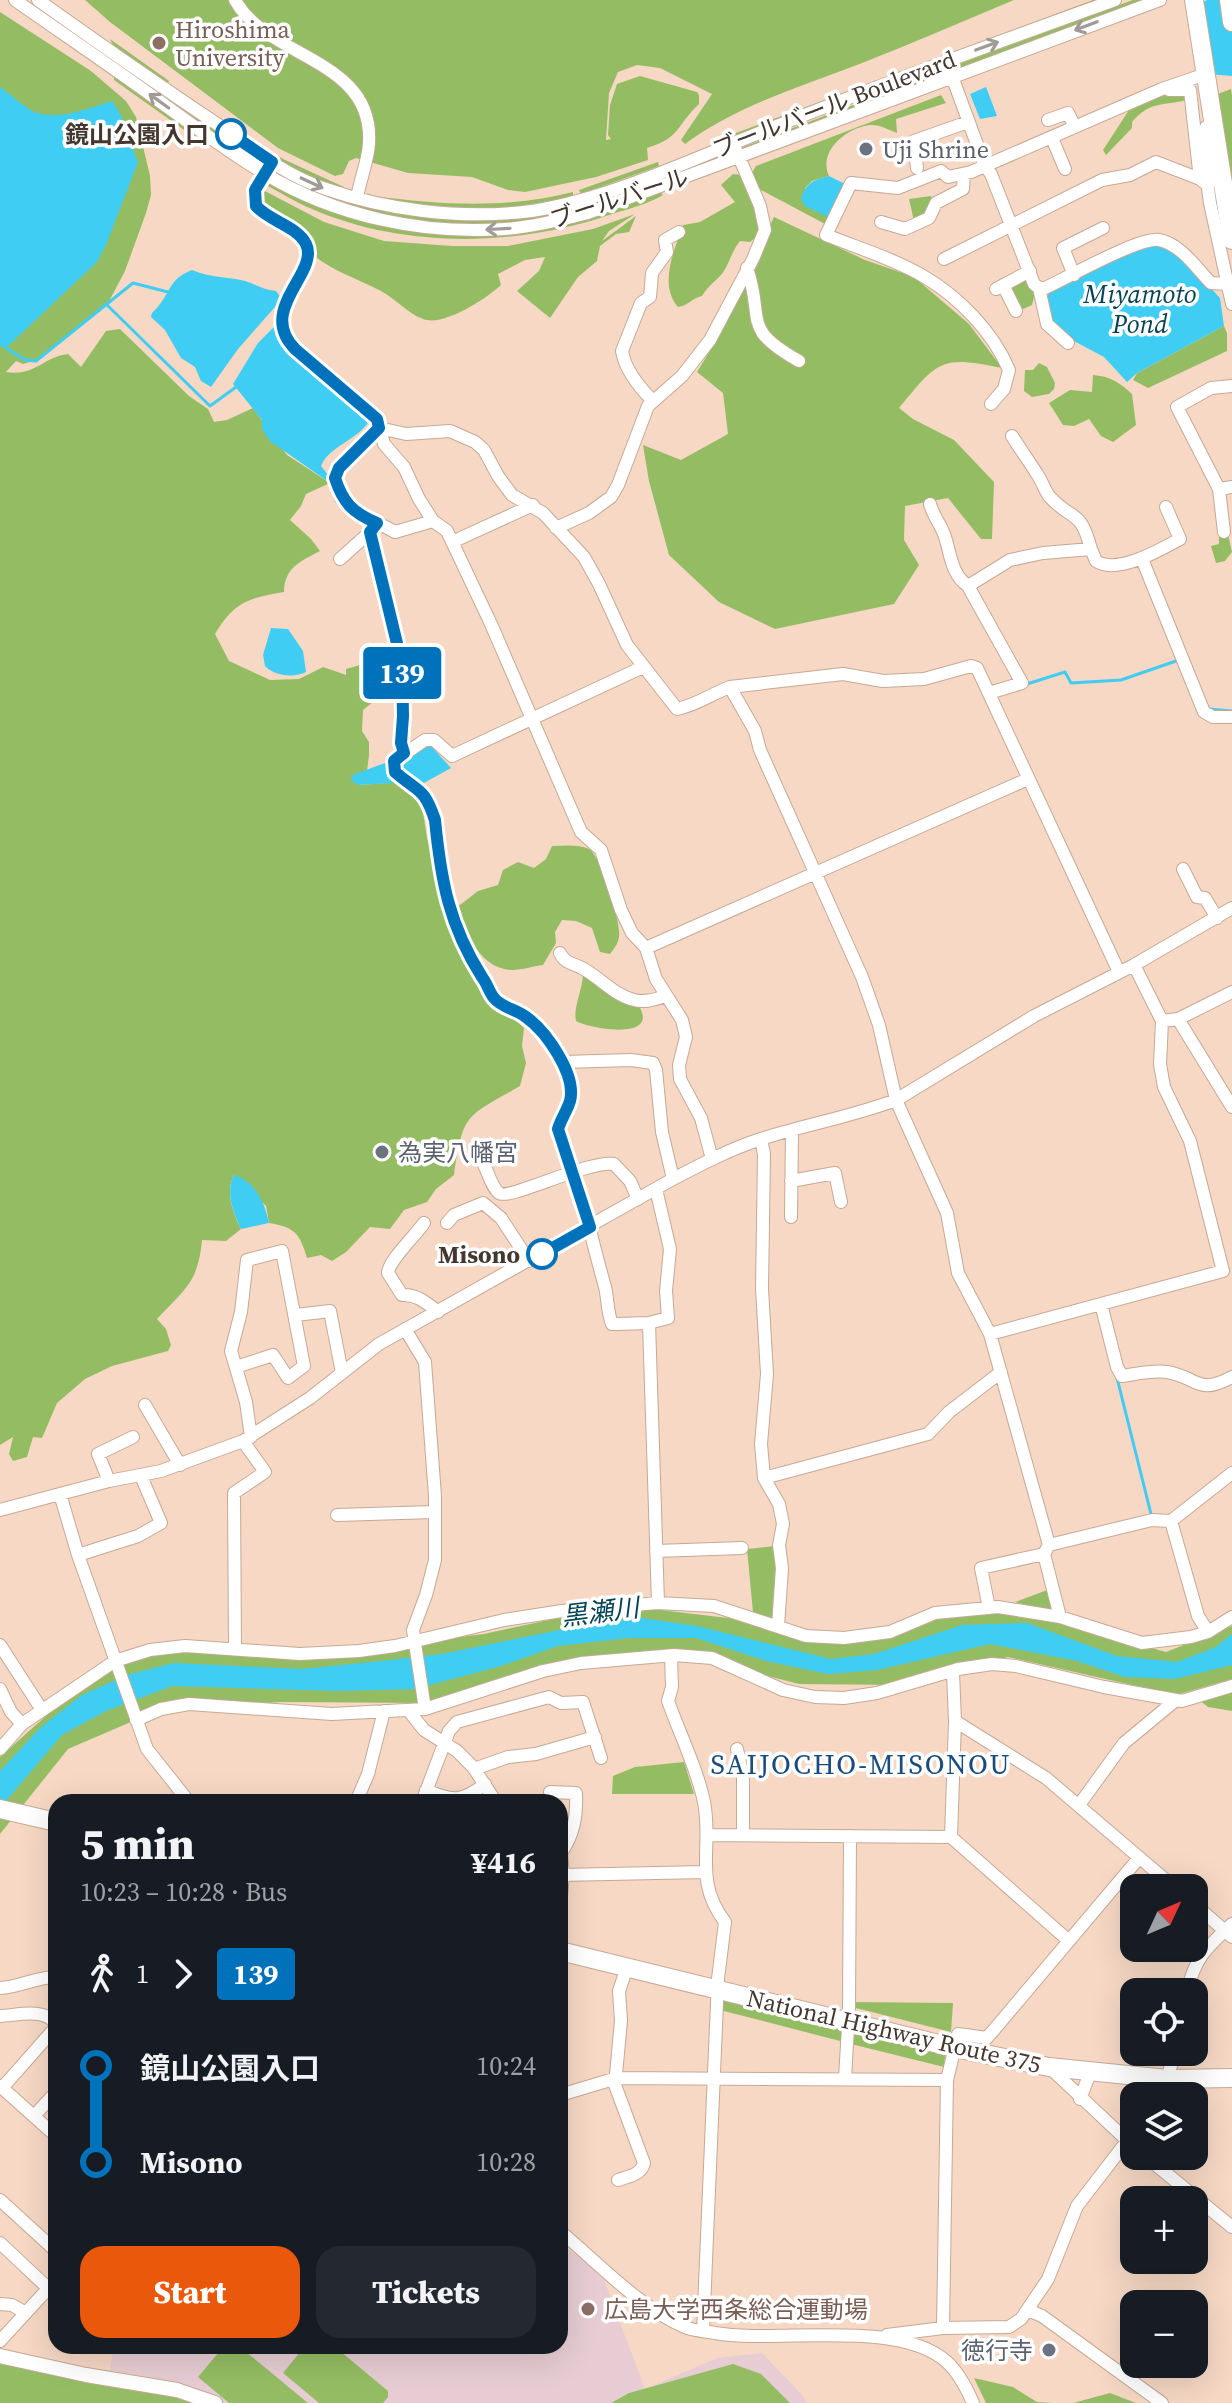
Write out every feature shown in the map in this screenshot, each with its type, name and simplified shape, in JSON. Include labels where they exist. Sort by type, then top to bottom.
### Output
[{"type":"highway","points":[[1194,0],[1232,240]]},
{"type":"highway","points":[[1229,0],[1232,22]]},
{"type":"highway","points":[[7,1810],[48,1820]]},
{"type":"highway","name":"National Highway Route 375","points":[[568,1953],[955,2048],[1049,2067],[1167,2079],[1232,2078]]},
{"type":"main road","points":[[0,2356],[86,2375],[177,2390],[215,2403]]},
{"type":"street","name":"ブールバール","points":[[15,0],[265,174],[320,201],[378,219],[446,229],[495,230],[537,225],[588,213],[1160,0]]},
{"type":"street","name":"ブールバール Boulevard","points":[[38,0],[272,162],[324,189],[357,198],[447,213],[490,214],[526,212],[617,188],[946,61],[1115,0]]},
{"type":"street","points":[[235,0],[256,25],[334,73],[355,95],[365,117],[369,141],[357,198]]},
{"type":"street","points":[[1198,36],[1210,170],[1207,185]]},
{"type":"street","points":[[946,61],[985,166],[1039,288],[1047,324],[1068,343]]},
{"type":"street","points":[[948,177],[985,166],[1162,89],[1200,76]]},
{"type":"street","points":[[1162,89],[1175,92],[1190,90],[1232,304]]},
{"type":"street","points":[[1048,120],[1068,113],[1075,127]]},
{"type":"street","points":[[917,168],[914,141],[968,122]]},
{"type":"street","points":[[1052,138],[1065,169]]},
{"type":"street","points":[[556,528],[589,513],[611,497],[648,406],[682,376],[710,340],[765,230],[760,206],[733,143]]},
{"type":"street","points":[[945,160],[948,177]]},
{"type":"street","points":[[272,162],[255,190],[256,206],[300,237],[308,248],[284,308],[284,332],[295,349],[377,419],[384,444],[404,467],[433,521],[447,531],[581,832],[601,850],[621,910],[632,933],[646,948],[656,979],[682,1020],[686,1037],[679,1065],[680,1079],[701,1118],[712,1159]]},
{"type":"street","points":[[944,259],[1096,183],[1130,175],[1156,162],[1207,185]]},
{"type":"street","points":[[948,177],[941,171],[898,188],[851,183],[826,235],[922,275],[976,319],[995,343],[1009,370],[1004,389],[991,404]]},
{"type":"street","points":[[881,222],[905,229],[929,218],[936,203],[963,189],[964,174]]},
{"type":"street","points":[[1074,275],[1063,248],[1103,228]]},
{"type":"street","points":[[653,401],[636,381],[622,351],[641,303],[650,297],[652,273],[667,252],[665,240],[679,232]]},
{"type":"street","points":[[1039,288],[1045,288],[1143,242],[1160,240],[1182,252],[1211,283],[1228,284]]},
{"type":"street","points":[[747,268],[753,287],[755,323],[777,349],[799,361]]},
{"type":"street","points":[[1016,311],[1000,287],[1030,271]]},
{"type":"street","points":[[1224,532],[1225,488],[1177,407],[1211,388],[1232,386]]},
{"type":"street","points":[[379,428],[406,434],[450,431],[464,436],[484,450],[512,495],[533,505],[584,557],[627,645],[677,709],[694,706],[713,693],[730,687],[843,674],[883,681],[924,679],[971,666],[980,671],[1119,972]]},
{"type":"street","points":[[379,428],[339,468],[335,478],[341,498],[374,528],[395,532],[433,521]]},
{"type":"street","points":[[1012,436],[1046,492],[1083,523],[1096,561],[1104,566],[1142,559],[1180,539],[1166,507]]},
{"type":"street","points":[[930,504],[936,522],[944,532],[955,572],[968,586],[1022,683],[989,693]]},
{"type":"street","points":[[452,542],[533,505]]},
{"type":"street","points":[[340,559],[374,528]]},
{"type":"street","points":[[374,528],[402,664],[401,743],[404,753]]},
{"type":"street","points":[[968,586],[1010,560],[1043,553],[1091,549]]},
{"type":"street","points":[[1142,559],[1204,712],[1213,717],[1232,717]]},
{"type":"street","points":[[643,667],[452,756],[434,740],[425,740],[394,761],[395,772],[424,792],[430,806],[435,820],[449,913],[468,956],[494,997],[502,1005],[528,1018],[562,1062],[569,1082],[570,1100],[558,1129],[590,1227],[612,1324],[649,1323],[668,1318],[666,1291],[670,1249],[656,1189]]},
{"type":"street","points":[[730,687],[755,731],[760,750],[862,977],[879,1025],[896,1100],[947,1213],[958,1273],[990,1334],[1046,1549],[1060,1617]]},
{"type":"street","points":[[646,948],[1028,779]]},
{"type":"street","points":[[1183,869],[1197,897],[1205,898],[1217,918]]},
{"type":"street","points":[[0,1510],[180,1465],[247,1439],[310,1398],[379,1344],[673,1179],[761,1139],[896,1100],[1034,1016],[1134,965],[1232,908]]},
{"type":"street","points":[[560,953],[564,961],[596,975],[618,993],[636,1001],[666,996]]},
{"type":"street","points":[[990,1334],[1223,1271],[1190,1141],[1164,1087],[1160,1064],[1162,1021],[1134,965]]},
{"type":"street","points":[[1162,1021],[1178,1019],[1232,992]]},
{"type":"street","points":[[1178,1019],[1232,1107]]},
{"type":"street","points":[[562,1062],[631,1060],[653,1063],[662,1132],[673,1179]]},
{"type":"street","points":[[791,1217],[792,1131]]},
{"type":"street","points":[[761,1139],[764,1154],[762,1289],[767,1374],[761,1444],[764,1478],[779,1504],[783,1524],[779,1545],[782,1568],[778,1626]]},
{"type":"street","points":[[484,1165],[498,1193],[503,1195],[519,1192],[572,1171],[603,1163],[614,1164],[622,1169],[638,1199]]},
{"type":"street","points":[[791,1181],[835,1173],[841,1202]]},
{"type":"street","points":[[447,1223],[454,1215],[483,1203],[501,1218],[529,1261]]},
{"type":"street","points":[[424,1223],[408,1246],[394,1258],[388,1273],[402,1295],[409,1294],[425,1301],[438,1312]]},
{"type":"street","points":[[235,1648],[234,1493],[265,1472],[247,1439],[246,1402],[231,1351],[241,1312],[247,1260],[282,1251],[304,1366],[288,1378],[273,1355],[236,1367]]},
{"type":"street","points":[[1101,1304],[1122,1376],[1167,1372],[1191,1382],[1214,1386],[1232,1377]]},
{"type":"street","points":[[296,1315],[330,1311],[342,1373]]},
{"type":"street","points":[[649,1323],[658,1603]]},
{"type":"street","points":[[405,1329],[425,1362],[434,1512],[435,1560],[413,1630],[425,1705]]},
{"type":"street","points":[[764,1478],[928,1434],[949,1412],[1001,1372]]},
{"type":"street","points":[[145,1405],[180,1465]]},
{"type":"street","points":[[113,1429],[120,1443]]},
{"type":"street","points":[[109,1481],[98,1454],[133,1437]]},
{"type":"street","points":[[989,1608],[981,1568],[1152,1520],[1171,1521],[1232,1473]]},
{"type":"street","points":[[78,1555],[138,1536],[161,1523],[141,1476]]},
{"type":"street","points":[[60,1494],[78,1555],[147,1749],[183,1794]]},
{"type":"street","points":[[337,1515],[434,1512]]},
{"type":"street","points":[[1171,1521],[1198,1616],[1208,1632]]},
{"type":"street","points":[[656,1551],[742,1548]]},
{"type":"street","points":[[0,1749],[22,1724],[115,1661],[150,1650],[185,1646],[300,1654],[359,1651],[415,1643],[504,1620],[562,1611],[658,1603],[714,1606],[806,1636],[844,1638],[890,1632],[935,1613],[989,1608],[1024,1609],[1060,1617],[1142,1643],[1191,1637],[1208,1632],[1232,1617]]},
{"type":"street","points":[[0,1645],[42,1710]]},
{"type":"street","points":[[136,1720],[161,1709],[189,1704],[332,1714],[408,1710],[581,1663],[671,1656],[712,1658],[783,1690],[815,1697],[844,1698],[877,1693],[992,1664],[1016,1666],[1176,1700],[1232,1686]]},
{"type":"street","points":[[671,1656],[672,1687],[668,1701],[704,1801],[707,1835],[705,1872],[711,1904],[725,1922],[717,1989],[703,2331]]},
{"type":"street","points":[[951,1837],[955,1721],[953,1672]]},
{"type":"street","points":[[0,1689],[11,1712],[22,1724]]},
{"type":"street","points":[[425,1794],[449,1731],[457,1722],[549,1697],[561,1703],[583,1702],[601,1758]]},
{"type":"street","points":[[1079,1805],[1124,1743],[1176,1700]]},
{"type":"street","points":[[408,1710],[424,1730],[457,1751],[491,1794]]},
{"type":"street","points":[[359,1794],[368,1774],[384,1711]]},
{"type":"street","points":[[955,1721],[1046,1778],[1158,1874]]},
{"type":"street","points":[[474,1769],[508,1757],[536,1754],[595,1737]]},
{"type":"street","points":[[737,1749],[743,1777],[743,1835]]},
{"type":"street","points":[[468,1794],[485,1784]]},
{"type":"street","points":[[550,1792],[576,1793],[577,1809],[568,1842]]},
{"type":"street","points":[[707,1835],[951,1837],[1069,1941]]},
{"type":"street","points":[[845,2078],[850,1836]]},
{"type":"street","points":[[943,2328],[947,2080],[958,2034],[987,2038],[1139,1858]]},
{"type":"street","points":[[568,1875],[705,1872]]},
{"type":"street","points":[[1190,1978],[1202,1952],[1230,1930],[1208,1914]]},
{"type":"street","points":[[618,2180],[638,2174],[644,2163],[615,2085],[621,2021],[619,1991],[627,1967]]},
{"type":"street","points":[[0,1988],[48,1977]]},
{"type":"street","points":[[0,2016],[41,2013],[48,2017]]},
{"type":"street","points":[[48,2028],[1,2087],[48,2129]]},
{"type":"street","points":[[1165,2082],[1171,2066]]},
{"type":"street","points":[[1049,2067],[1080,2099],[1120,2131]]},
{"type":"street","points":[[1080,2099],[1090,2073]]},
{"type":"street","points":[[568,2093],[617,2078],[714,2076],[947,2080]]},
{"type":"street","points":[[34,2116],[48,2101]]},
{"type":"street","points":[[568,2244],[648,2305],[686,2328],[732,2336],[865,2337],[943,2328],[1009,2327],[1021,2319],[1048,2279],[1077,2206],[1120,2155]]},
{"type":"street","points":[[1162,2170],[1232,2227]]},
{"type":"street","points":[[0,2200],[48,2244]]},
{"type":"street","points":[[0,2243],[48,2281]]},
{"type":"street","points":[[0,2341],[48,2288]]},
{"type":"street","points":[[0,2304],[12,2305],[26,2313]]},
{"type":"street","points":[[1028,2310],[1042,2316],[1162,2403]]},
{"type":"street","points":[[865,2337],[917,2345],[947,2362],[966,2386],[973,2403]]},
{"type":"shaded area","name":"広島大学西条総合運動場","points":[[568,2250],[601,2272],[645,2389],[717,2358],[762,2353],[807,2403],[223,2403],[206,2393],[169,2381],[110,2370],[113,2354],[568,2354]]},
{"type":"green space","points":[[85,0],[1014,0],[748,108],[685,144],[681,140],[712,94],[660,68],[637,65],[618,72],[609,93],[606,140],[611,139],[608,135],[610,105],[617,84],[640,76],[697,92],[699,104],[673,135],[647,148],[648,160],[596,177],[525,192],[508,190],[472,177],[408,173],[356,158],[349,161],[343,174],[335,176],[278,148]]},
{"type":"green space","points":[[1093,0],[1104,0],[730,140],[728,136]]},
{"type":"green space","points":[[1133,0],[1145,0],[959,69],[956,67],[959,64]]},
{"type":"green space","points":[[0,12],[91,71],[126,101],[136,117],[150,176],[151,195],[125,271],[107,305],[40,359],[23,364],[16,361],[6,372],[24,372],[68,354],[81,367],[106,331],[120,329],[189,396],[208,409],[214,422],[227,420],[253,408],[287,455],[330,483],[306,494],[290,520],[320,551],[290,571],[284,592],[243,603],[215,634],[229,661],[270,680],[299,679],[323,667],[346,675],[346,669],[395,655],[396,695],[373,702],[363,710],[362,731],[369,742],[369,755],[367,771],[358,785],[403,782],[421,799],[427,838],[452,936],[488,1002],[524,1028],[522,1046],[526,1063],[520,1086],[470,1118],[461,1138],[454,1175],[436,1189],[427,1202],[404,1210],[390,1229],[370,1227],[346,1252],[332,1261],[321,1255],[307,1258],[295,1233],[269,1223],[266,1206],[234,1175],[230,1196],[241,1229],[226,1241],[202,1240],[193,1276],[157,1319],[166,1329],[171,1345],[168,1351],[112,1366],[85,1379],[57,1403],[42,1438],[33,1437],[27,1457],[13,1461],[9,1454],[13,1437],[0,1445]]},
{"type":"green space","points":[[110,39],[169,81],[168,83],[114,47]]},
{"type":"green space","points":[[942,71],[944,74],[743,147]]},
{"type":"green space","points":[[114,77],[195,134],[194,137],[114,80]]},
{"type":"green space","points":[[1231,89],[1232,96],[1232,203],[1215,95]]},
{"type":"green space","points":[[1184,93],[1186,98],[1183,101],[1144,111],[1106,155],[1103,150],[1131,107],[1158,94]]},
{"type":"green space","points":[[162,94],[259,160],[259,162],[233,147]]},
{"type":"green space","points":[[941,95],[946,103],[896,119],[897,133],[882,127],[863,126],[837,141],[827,157],[829,176],[812,181],[805,188],[830,218],[827,225],[759,189],[752,173],[756,166]]},
{"type":"green space","points":[[250,137],[283,159],[344,187],[320,182],[294,170]]},
{"type":"green space","points":[[728,152],[730,155],[581,210],[487,225],[422,222],[359,210],[322,197],[274,173],[336,197],[501,219],[665,176]]},
{"type":"green space","points":[[658,162],[659,166],[581,194],[579,190]]},
{"type":"green space","points":[[733,174],[740,175],[756,208],[759,235],[750,242],[740,241],[724,271],[702,296],[678,307],[669,288],[669,277],[683,225],[700,222],[735,202],[721,185]]},
{"type":"green space","points":[[268,181],[314,205],[340,214],[494,235],[545,230],[585,220],[660,192],[663,195],[576,225],[538,233],[461,239],[423,237],[347,222],[306,206],[263,183]]},
{"type":"green space","points":[[261,189],[324,222],[384,241],[452,246],[508,246],[593,229],[635,214],[609,231],[602,241],[636,216],[629,232],[616,234],[600,246],[597,261],[578,277],[550,318],[517,291],[539,271],[545,257],[525,260],[498,274],[501,285],[485,297],[453,315],[431,320],[417,316],[381,291],[314,256],[315,250],[310,241],[260,203]]},
{"type":"green space","points":[[573,192],[573,196],[548,202],[500,208],[429,205],[374,196],[474,204],[523,201]]},
{"type":"green space","points":[[931,196],[933,201],[927,216],[914,221],[909,199]]},
{"type":"green space","points":[[774,217],[865,260],[914,277],[969,324],[1002,368],[965,362],[942,366],[932,371],[899,408],[913,419],[954,440],[994,482],[992,539],[981,539],[948,498],[905,506],[904,540],[919,565],[894,604],[775,629],[719,602],[669,555],[649,481],[643,445],[681,460],[728,434],[723,393],[697,372],[719,336]]},
{"type":"green space","points":[[1022,280],[1028,281],[1035,293],[1032,305],[1021,310],[1010,291]]},
{"type":"green space","points":[[1224,326],[1227,351],[1148,388],[1133,380],[1137,373]]},
{"type":"green space","points":[[1039,363],[1047,367],[1055,383],[1054,389],[1049,394],[1032,397],[1024,391],[1025,370],[1033,370]]},
{"type":"green space","points":[[1093,375],[1114,381],[1132,394],[1136,425],[1113,442],[1101,436],[1089,419],[1074,426],[1063,425],[1049,403],[1070,390],[1092,392]]},
{"type":"green space","points":[[1228,535],[1232,552],[1225,561],[1216,563],[1211,546],[1219,544],[1219,537]]},
{"type":"green space","points":[[552,846],[580,846],[593,854],[616,913],[617,943],[610,954],[600,952],[592,928],[576,921],[562,920],[555,932],[556,943],[543,965],[516,970],[500,968],[490,963],[474,946],[452,903],[460,905],[478,891],[498,885],[503,870],[518,862],[534,868],[546,859]]},
{"type":"green space","points":[[583,975],[589,975],[639,1006],[643,1017],[640,1024],[621,1030],[576,1021]]},
{"type":"green space","points":[[775,1546],[778,1574],[772,1619],[753,1612],[747,1549]]},
{"type":"green space","points":[[1050,1589],[1054,1609],[1048,1611],[1015,1602]]},
{"type":"green space","points":[[618,1605],[736,1619],[824,1643],[935,1613],[1024,1609],[1166,1652],[1232,1626],[1232,1679],[1176,1695],[1008,1657],[904,1685],[799,1684],[748,1671],[711,1655],[543,1671],[430,1703],[281,1702],[161,1709],[68,1749],[0,1834],[0,1757],[75,1690],[134,1655],[221,1647],[339,1652],[484,1634]]},
{"type":"green space","points":[[1232,1688],[1232,1711],[1208,1707],[1198,1699]]},
{"type":"green space","points":[[684,1762],[694,1794],[612,1794],[613,1776],[635,1767]]},
{"type":"green space","points":[[726,1997],[842,2026],[844,2042],[720,2010],[721,2002]]},
{"type":"green space","points":[[852,2002],[953,2003],[951,2032],[852,2007]]},
{"type":"green space","points":[[856,2030],[942,2052],[944,2067],[851,2044],[852,2034]]},
{"type":"green space","points":[[217,2354],[249,2354],[308,2403],[229,2403],[198,2377]]},
{"type":"green space","points":[[298,2354],[344,2354],[388,2391],[388,2397],[383,2403],[319,2403],[283,2373]]},
{"type":"green space","points":[[0,2363],[95,2383],[176,2392],[194,2403],[0,2403]]},
{"type":"green space","points":[[733,2364],[761,2374],[790,2403],[611,2403],[629,2393]]},
{"type":"green space","points":[[974,2378],[1013,2387],[1037,2402],[1053,2403],[986,2403]]},
{"type":"green space","points":[[1110,2393],[1136,2403],[1073,2403]]},
{"type":"water","points":[[1207,0],[1232,0],[1232,76],[1209,74],[1201,3]]},
{"type":"water","points":[[0,87],[28,108],[46,115],[75,112],[112,101],[124,123],[138,162],[97,262],[6,348],[0,346]]},
{"type":"water","points":[[986,87],[997,116],[980,119],[970,94]]},
{"type":"water","points":[[829,176],[847,185],[830,218],[805,206],[801,199],[811,183]]},
{"type":"water","name":"Miyamoto Pond","points":[[1160,244],[1176,252],[1220,298],[1224,326],[1137,373],[1127,382],[1104,357],[1074,341],[1049,318],[1047,297],[1050,291],[1140,247]]},
{"type":"water","points":[[192,270],[276,291],[282,299],[238,349],[211,387],[201,381],[195,367],[181,358],[165,330],[151,317],[177,279]]},
{"type":"water","points":[[274,327],[369,421],[325,459],[321,466],[333,481],[330,483],[270,441],[262,429],[262,420],[233,384],[258,343]]},
{"type":"water","points":[[271,628],[288,629],[303,651],[306,672],[284,675],[265,666],[263,655]]},
{"type":"water","points":[[425,747],[432,747],[451,768],[422,784],[406,775],[400,764]]},
{"type":"water","points":[[385,763],[396,779],[394,783],[358,785],[352,781],[351,777],[355,774]]},
{"type":"water","points":[[234,1175],[248,1182],[258,1194],[269,1223],[241,1229],[230,1195]]},
{"type":"water","points":[[642,1618],[697,1626],[831,1659],[874,1654],[962,1625],[1027,1623],[1117,1656],[1177,1662],[1216,1647],[1232,1634],[1232,1665],[1175,1679],[1125,1677],[1077,1661],[990,1644],[877,1670],[828,1674],[766,1661],[696,1638],[628,1638],[558,1646],[501,1666],[415,1689],[339,1691],[172,1686],[106,1711],[62,1735],[0,1808],[0,1771],[41,1727],[82,1695],[127,1675],[173,1663],[302,1669],[381,1661],[442,1654],[588,1624]]},
{"type":"waterway","points":[[6,348],[25,360],[36,361],[133,283],[168,292]]},
{"type":"waterway","points":[[107,305],[210,406],[236,387]]},
{"type":"waterway","points":[[1027,684],[1065,672],[1071,683],[1121,680],[1176,661],[1180,663]]},
{"type":"waterway","points":[[1208,709],[1232,711]]},
{"type":"waterway","points":[[1117,1378],[1151,1514]]},
{"type":"bus line","name":"139","points":[[231,134],[272,162],[255,190],[256,206],[300,237],[308,248],[302,271],[284,308],[282,319],[286,337],[295,349],[377,419],[379,428],[339,468],[335,478],[341,498],[354,510],[377,523],[370,532],[402,664],[401,743],[404,753],[394,761],[395,772],[424,792],[430,806],[435,820],[449,913],[468,956],[494,997],[502,1005],[528,1018],[544,1036],[562,1062],[569,1082],[570,1100],[558,1129],[590,1227],[542,1254]]},
{"type":"place","name":"Hiroshima University","points":[[159,43]]},
{"type":"place","name":"鏡山公園入口","points":[[231,134]]},
{"type":"place","name":"Uji Shrine","points":[[866,149]]},
{"type":"place","name":"為実八幡宮","points":[[382,1152]]},
{"type":"place","name":"Misono","points":[[542,1254]]},
{"type":"place","name":"広島大学西条総合運動場","points":[[588,2309]]},
{"type":"place","name":"徳行寺","points":[[1049,2350]]},
{"type":"district","name":"SAIJOCHO-MISONOU","points":[[861,1764]]},
{"type":"water label","name":"黒瀬川","points":[[600,1612]]}]
